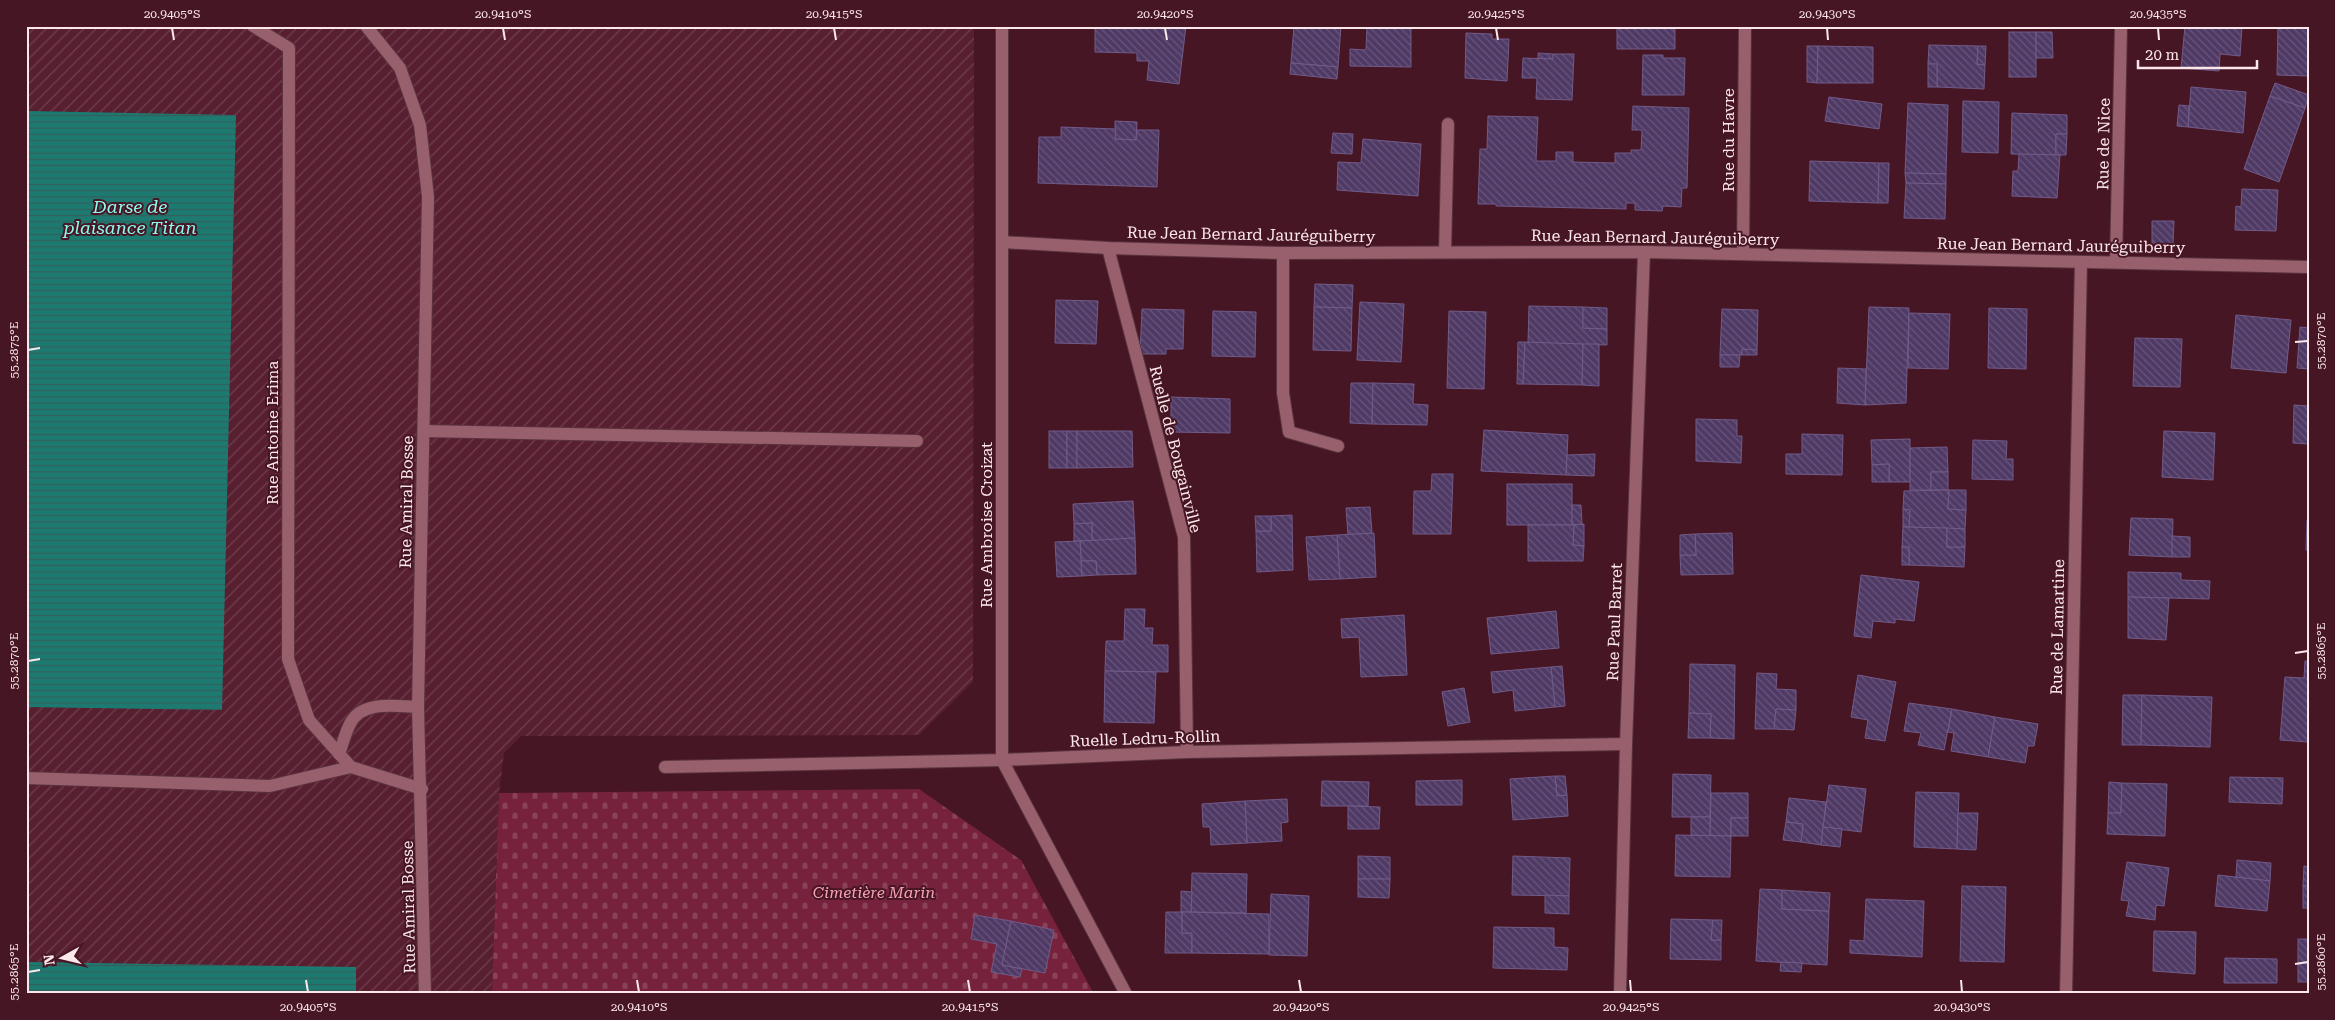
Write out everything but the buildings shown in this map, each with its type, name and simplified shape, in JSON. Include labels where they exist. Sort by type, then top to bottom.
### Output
[{"type":"street","name":"Rue Antoine Erima","points":[[253,26],[289,48],[288,659],[309,720],[351,767]]},
{"type":"street","name":"Rue Amiral Bosse","points":[[366,26],[400,68],[420,125],[428,197],[418,708],[422,789],[426,994]]},
{"type":"street","name":"Rue Ambroise Croizat","points":[[1002,26],[1002,760],[1126,994]]},
{"type":"street","name":"Rue du Havre","points":[[1743,254],[1745,26]]},
{"type":"street","name":"Rue de Nice","points":[[2116,262],[2121,26]]},
{"type":"street","points":[[1445,252],[1448,124]]},
{"type":"street","name":"Rue Jean Bernard Jauréguiberry","points":[[1002,242],[1108,248],[1283,253],[1644,252],[2309,267]]},
{"type":"street","name":"Ruelle de Bougainville","points":[[1108,248],[1184,536],[1187,752]]},
{"type":"street","name":"Rue Paul Barret","points":[[1620,994],[1626,744],[1644,252]]},
{"type":"street","points":[[1283,253],[1283,393],[1289,432],[1338,446]]},
{"type":"street","name":"Rue de Lamartine","points":[[2066,994],[2081,262]]},
{"type":"street","points":[[424,431],[917,441]]},
{"type":"street","points":[[339,754],[350,723],[360,711],[372,707],[418,708]]},
{"type":"street","name":"Ruelle Ledru-Rollin","points":[[665,767],[1002,760],[1187,752],[1626,744]]},
{"type":"street","points":[[26,778],[270,786],[351,767],[422,789]]},
{"type":"shaded area","points":[[26,26],[974,26],[973,682],[919,735],[521,736],[504,753],[499,793],[492,994],[26,994]]},
{"type":"green space","name":"Cimetière Marin","points":[[919,789],[1021,860],[1094,994],[492,994],[499,793]]},
{"type":"water","name":"Darse de plaisance Titan","points":[[26,111],[236,115],[222,710],[26,707]]},
{"type":"water","points":[[26,962],[356,967],[356,994],[26,994]]}]
